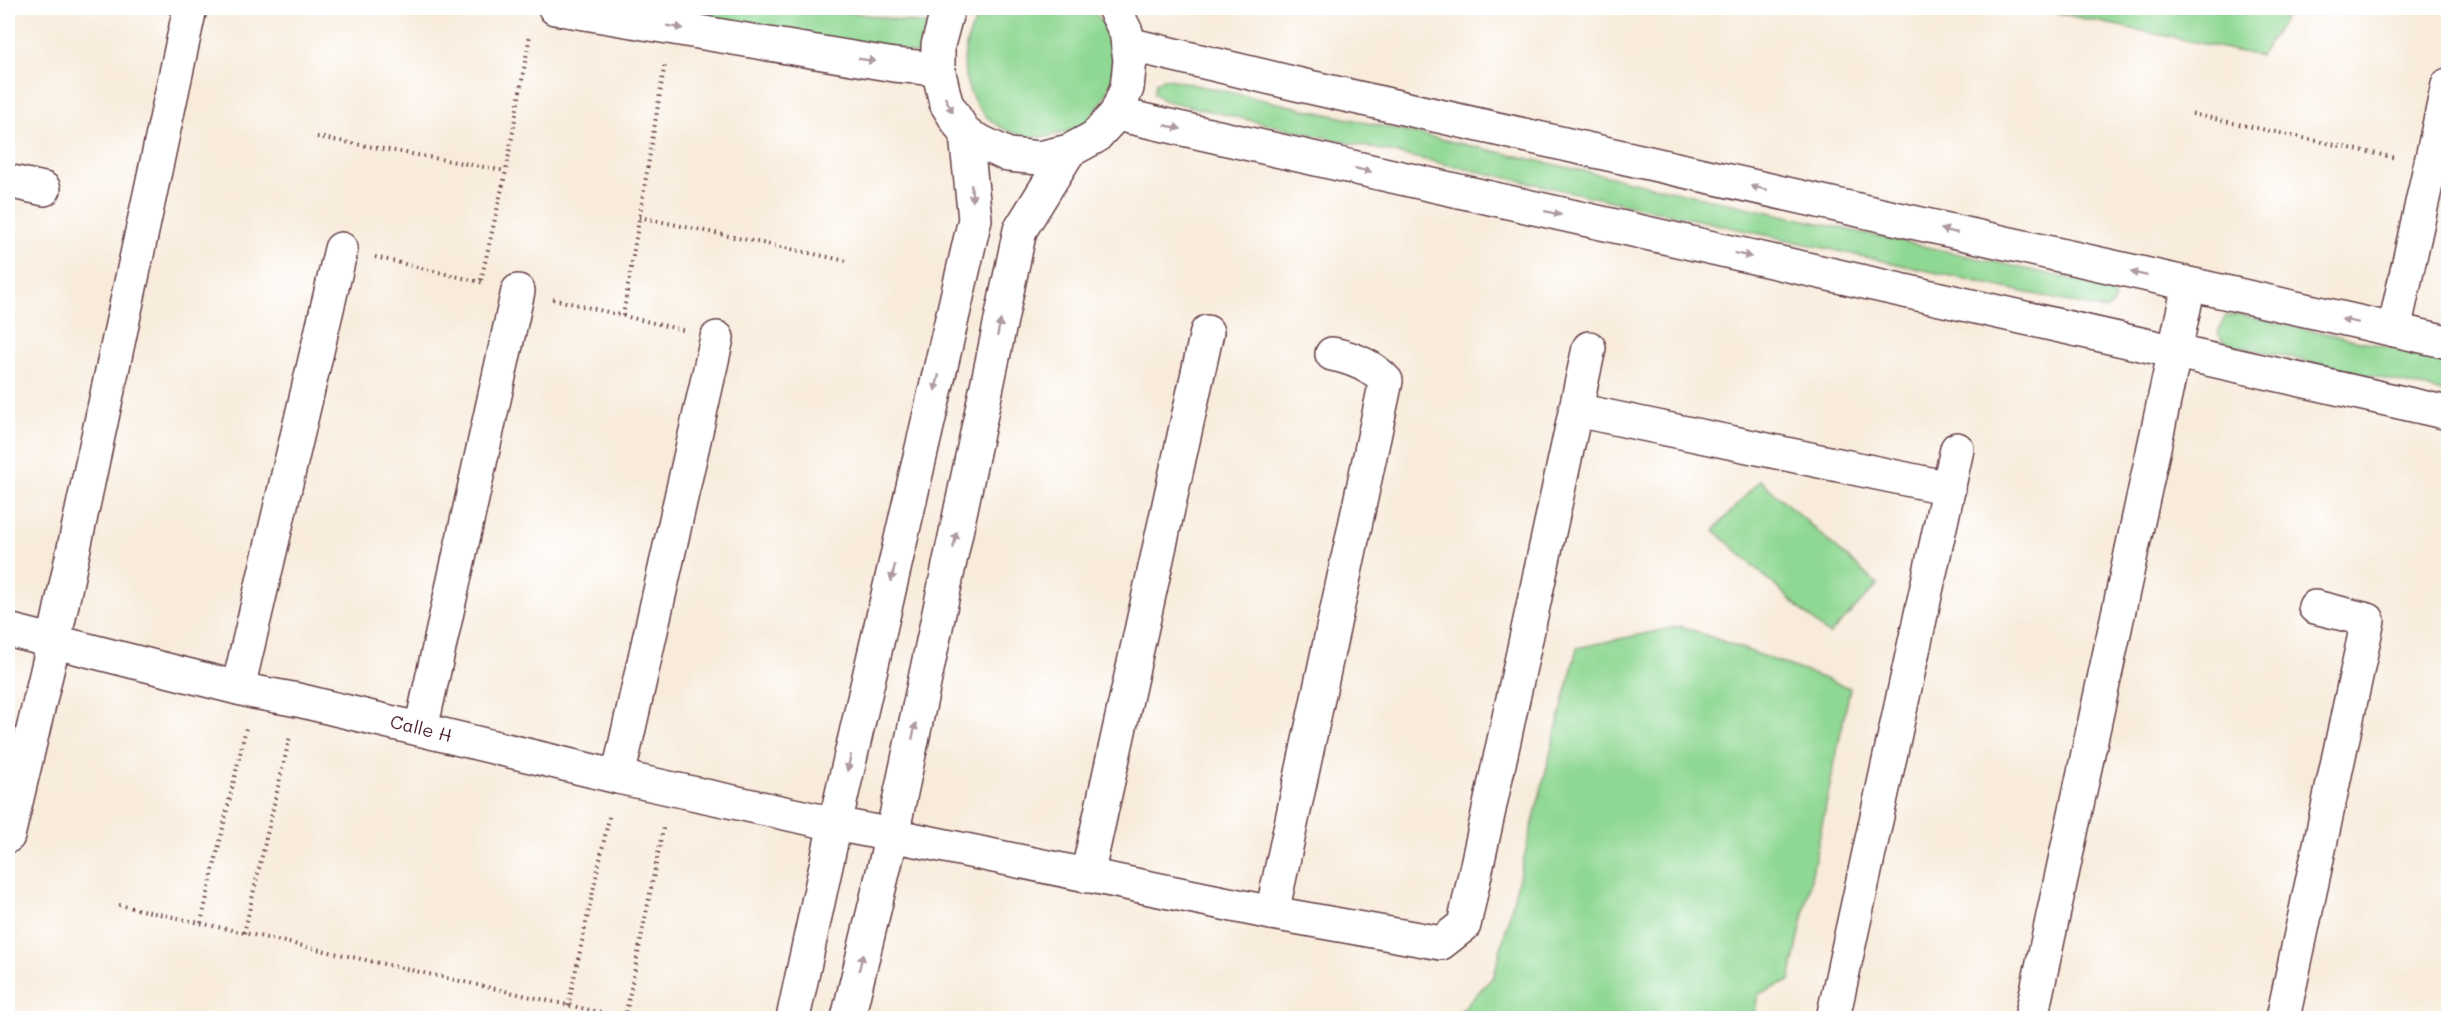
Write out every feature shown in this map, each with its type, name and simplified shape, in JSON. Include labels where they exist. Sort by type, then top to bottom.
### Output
[{"type":"street","points":[[8,836],[54,641],[190,8]]},
{"type":"street","points":[[555,8],[894,65],[938,69]]},
{"type":"street","points":[[793,1018],[835,824],[975,219],[966,135],[946,103],[938,69],[938,45],[948,8]]},
{"type":"street","points":[[966,135],[1008,155],[1039,158],[1069,151],[1095,137],[1116,114],[1127,88],[1130,60],[1128,44],[1126,32],[1114,8]]},
{"type":"street","points":[[1128,44],[1316,89],[2448,342]]},
{"type":"street","points":[[2394,330],[2448,85]]},
{"type":"street","points":[[1116,114],[2448,413]]},
{"type":"street","points":[[848,1018],[892,835],[1020,230],[1069,151]]},
{"type":"street","points":[[8,181],[44,189]]},
{"type":"street","points":[[246,690],[341,249]]},
{"type":"street","points":[[2031,1018],[2189,285]]},
{"type":"street","points":[[422,729],[518,291]]},
{"type":"street","points":[[1087,876],[1207,332]]},
{"type":"street","points":[[618,777],[717,338]]},
{"type":"street","name":"Calle H","points":[[8,630],[246,690],[298,700],[618,777],[1087,876],[1272,913],[1441,943],[1464,925],[1589,348]]},
{"type":"street","points":[[1272,913],[1386,381],[1377,371],[1352,358],[1332,354]]},
{"type":"street","points":[[1576,410],[1949,488]]},
{"type":"street","points":[[1833,1018],[1957,449]]},
{"type":"street","points":[[2283,1018],[2368,620],[2315,607]]},
{"type":"path","points":[[622,316],[670,26]]},
{"type":"path","points":[[480,282],[506,171],[531,31]]},
{"type":"path","points":[[2192,114],[2430,165]]},
{"type":"path","points":[[317,137],[506,171]]},
{"type":"path","points":[[639,217],[847,261]]},
{"type":"path","points":[[201,923],[246,690]]},
{"type":"path","points":[[244,933],[298,700]]},
{"type":"path","points":[[568,1006],[618,777]]},
{"type":"path","points":[[119,905],[625,1018],[672,788]]},
{"type":"green space","points":[[641,8],[824,8],[930,25],[927,50],[918,54]]},
{"type":"green space","points":[[986,8],[1089,8],[1096,14],[1106,29],[1112,46],[1113,73],[1104,99],[1087,120],[1064,133],[1032,137],[1008,131],[988,118],[974,100],[966,79],[965,55],[971,31]]},
{"type":"green space","points":[[2034,8],[2292,8],[2260,56]]},
{"type":"green space","points":[[1162,79],[2103,286],[2112,293],[2115,299],[2112,305],[2105,310],[1327,138],[1163,100],[1154,93],[1156,83]]},
{"type":"green space","points":[[2237,314],[2448,360],[2448,393],[2233,345],[2222,340],[2218,333],[2225,317]]},
{"type":"green space","points":[[1760,480],[1878,585],[1829,635],[1714,530]]},
{"type":"green space","points":[[1681,626],[1850,688],[1790,981],[1758,994],[1754,1018],[1454,1018],[1494,976],[1577,648]]}]
